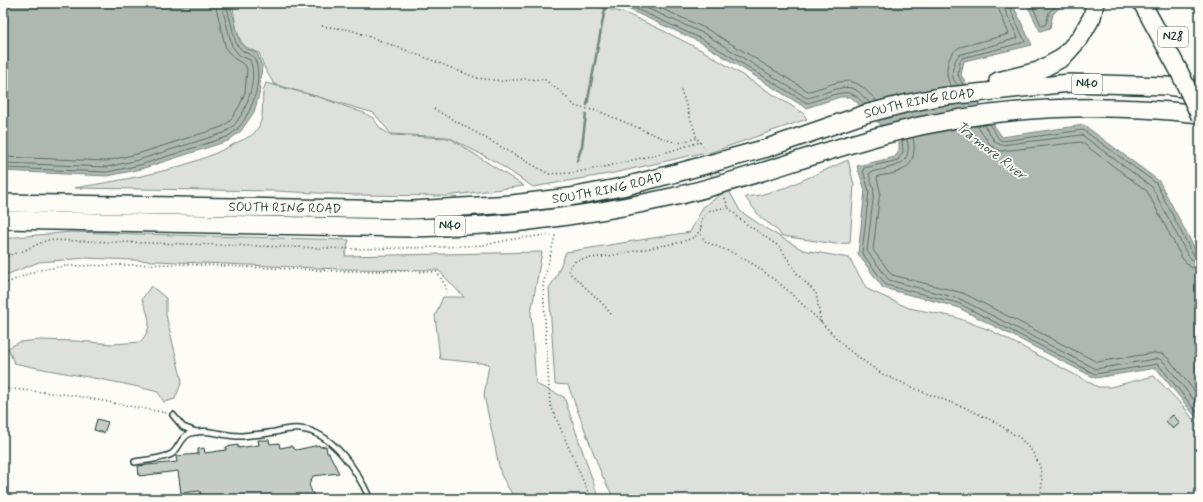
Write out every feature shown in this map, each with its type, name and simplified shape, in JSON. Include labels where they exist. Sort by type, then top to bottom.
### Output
[{"type":"highway","points":[[972,89],[1038,71],[1062,58],[1080,38],[1092,17],[1095,3]]},
{"type":"highway","name":"N28","points":[[1142,3],[1184,70],[1200,92]]},
{"type":"highway","name":"N28","points":[[1156,3],[1184,70],[1200,115]]},
{"type":"highway","name":"SOUTH RING ROAD","points":[[3,202],[412,210],[512,204],[570,197],[622,187],[767,148],[865,114],[972,89],[1070,83],[1166,86],[1200,92]]},
{"type":"highway","name":"SOUTH RING ROAD","points":[[3,220],[409,228],[473,226],[522,222],[629,206],[680,195],[756,175],[885,134],[950,120],[995,113],[1101,107],[1145,109],[1200,115]]},
{"type":"lane","points":[[173,415],[182,427],[197,432]]},
{"type":"lane","points":[[134,462],[168,456],[175,451],[185,437],[190,433],[215,432],[240,436],[293,429],[306,429],[331,443],[348,460],[370,499]]},
{"type":"path","points":[[322,26],[351,30],[477,78],[501,81],[526,79],[546,80],[576,107],[598,111],[667,140],[678,143],[697,138]]},
{"type":"path","points":[[681,90],[697,138],[705,149]]},
{"type":"path","points":[[434,109],[549,174],[572,173],[608,166],[667,152],[700,142]]},
{"type":"path","points":[[725,198],[728,207],[741,220],[780,247],[798,275],[816,293],[821,322]]},
{"type":"path","points":[[728,207],[708,211],[701,220],[701,235],[706,242],[733,253],[755,265],[785,288],[846,348],[882,374],[923,392],[966,408],[993,421],[1020,438],[1032,451],[1040,466],[1042,482],[1041,499]]},
{"type":"path","points":[[611,314],[602,303],[569,272],[570,266],[574,262],[580,259],[682,242],[695,237],[701,229]]},
{"type":"path","points":[[3,257],[23,251],[47,240],[358,249],[485,245],[513,239],[547,235],[555,236],[543,285],[550,404],[591,499]]},
{"type":"path","points":[[3,283],[38,270],[66,266],[180,264],[337,271],[437,272],[445,285],[447,293]]},
{"type":"path","points":[[3,388],[71,395],[173,415]]},
{"type":"path","points":[[1041,496],[1047,499]]},
{"type":"shaded area","points":[[237,3],[572,3],[595,6],[625,13],[705,52],[803,113],[807,119],[709,153],[740,211],[765,228],[803,250],[849,258],[867,289],[909,308],[955,317],[992,331],[1098,387],[1110,387],[1154,376],[1185,408],[1200,430],[1200,499],[614,499],[601,473],[568,385],[555,384],[549,288],[556,277],[566,252],[690,232],[703,207],[719,196],[702,153],[614,173],[533,187],[496,162],[448,137],[391,134],[374,113],[274,84],[265,69],[259,53],[242,43],[238,35],[233,8],[233,5]]},
{"type":"shaded area","points":[[266,83],[319,97],[364,113],[373,118],[381,129],[391,135],[451,139],[524,186],[447,196],[356,195],[275,191],[74,188],[137,177],[178,167],[218,152],[249,137],[255,132],[261,120],[263,95]]},
{"type":"shaded area","points":[[848,160],[854,185],[850,243],[836,244],[782,236],[775,228],[761,218],[745,197],[760,195],[787,187]]},
{"type":"shaded area","points":[[71,232],[349,240],[345,256],[542,252],[531,313],[536,384],[564,397],[599,499],[515,499],[501,475],[484,395],[489,364],[440,359],[435,316],[443,297],[464,297],[438,270],[340,269],[86,258],[39,262],[3,276],[3,240],[15,237]]},
{"type":"shaded area","points":[[151,286],[166,298],[166,315],[182,381],[175,399],[164,402],[158,392],[140,387],[14,363],[8,348],[20,342],[40,340],[113,344],[140,342],[149,327],[147,311],[142,299]]},
{"type":"water","points":[[3,3],[233,3],[230,4],[240,42],[245,48],[257,53],[262,66],[259,95],[254,112],[241,131],[228,141],[141,169],[108,176],[3,171]]},
{"type":"water","name":"Tramore River","points":[[604,3],[1012,3],[1032,45],[964,61],[961,75],[1002,137],[1084,125],[1159,181],[1200,256],[1200,422],[1156,368],[1095,378],[957,307],[883,288],[858,254],[865,190],[857,166],[895,157],[899,151],[899,142],[851,97],[840,97],[806,108],[700,42],[621,6]]},
{"type":"water","points":[[1026,3],[1064,3],[1053,14],[1050,28],[1040,31]]},
{"type":"building","points":[[1173,415],[1180,423],[1173,429],[1166,421]]},
{"type":"building","points":[[97,419],[108,422],[104,433],[94,430]]},
{"type":"building","points":[[258,440],[269,440],[270,444],[279,443],[280,448],[291,446],[296,450],[319,445],[320,447],[326,446],[327,453],[329,453],[339,473],[313,476],[309,485],[315,499],[208,499],[208,496],[201,497],[200,491],[181,493],[178,471],[139,476],[138,466],[177,462],[176,456],[198,454],[198,449],[204,448],[205,453],[226,450],[226,447],[238,445],[238,448],[259,445]]},
{"type":"waterway","points":[[587,105],[606,3]]},
{"type":"waterway","points":[[577,161],[582,146],[586,114]]}]
